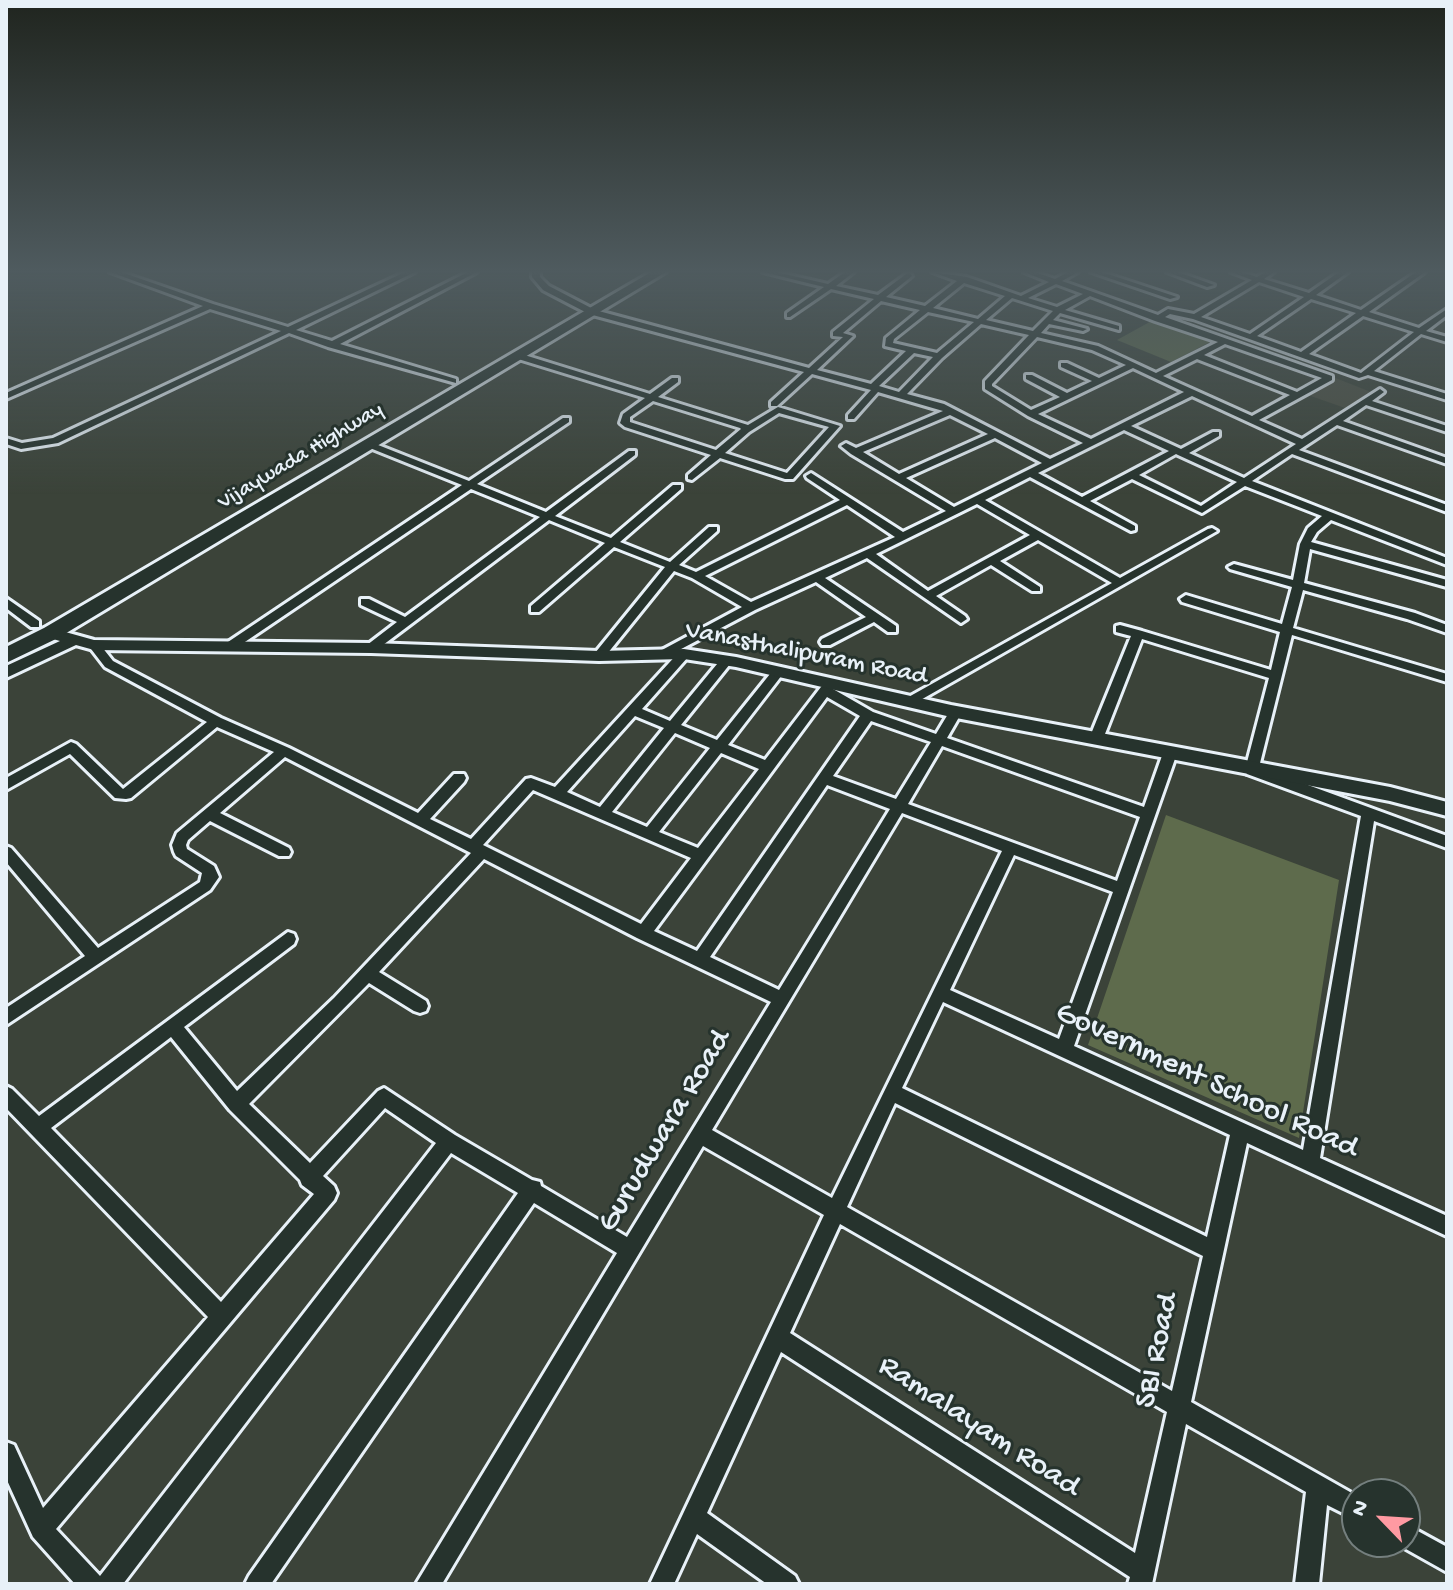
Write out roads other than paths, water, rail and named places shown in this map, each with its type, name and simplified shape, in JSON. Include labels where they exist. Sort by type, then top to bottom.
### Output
[{"type":"highway","name":"Vijaywada Highway","points":[[6,656],[43,628],[453,381],[518,346]]},
{"type":"highway","name":"Vijaywada Highway","points":[[6,641],[43,628],[368,444],[532,346]]},
{"type":"street","points":[[6,396],[119,346]]},
{"type":"street","points":[[6,441],[21,446],[55,441],[259,346]]},
{"type":"street","points":[[335,346],[453,381]]},
{"type":"street","points":[[717,346],[951,411],[1051,464]]},
{"type":"street","points":[[774,404],[838,346]]},
{"type":"street","points":[[897,346],[939,356]]},
{"type":"street","points":[[901,395],[950,346]]},
{"type":"street","points":[[1025,346],[988,383],[993,392],[1090,442]]},
{"type":"street","points":[[1088,346],[1304,444]]},
{"type":"street","points":[[1157,376],[1214,346]]},
{"type":"street","points":[[1236,346],[1329,378],[1252,420]]},
{"type":"street","points":[[1302,355],[1315,346]]},
{"type":"street","points":[[1268,356],[1280,347],[1362,376],[1402,346]]},
{"type":"street","points":[[851,417],[912,350]]},
{"type":"street","points":[[1195,355],[1297,395]]},
{"type":"street","points":[[518,356],[744,426],[746,430]]},
{"type":"street","points":[[1064,365],[1097,380]]},
{"type":"street","points":[[1031,414],[1133,365]]},
{"type":"street","points":[[1367,372],[1442,395],[1447,386]]},
{"type":"street","points":[[1029,377],[1066,396]]},
{"type":"street","points":[[675,380],[626,416],[625,423],[718,454],[789,477],[835,426],[778,410],[746,430],[718,454],[692,477]]},
{"type":"street","points":[[557,794],[633,710],[675,654],[751,607],[868,554],[1192,392]]},
{"type":"street","points":[[1130,474],[1202,510],[1380,392]]},
{"type":"street","points":[[1366,402],[1447,429]]},
{"type":"street","points":[[951,411],[850,449],[952,510]]},
{"type":"street","points":[[229,647],[566,420]]},
{"type":"street","points":[[1337,422],[1447,461]]},
{"type":"street","points":[[1123,426],[1245,482],[1447,562]]},
{"type":"street","points":[[1083,501],[1130,474],[1216,434]]},
{"type":"street","points":[[898,478],[994,435]]},
{"type":"street","points":[[368,444],[696,576],[751,607]]},
{"type":"street","points":[[1292,451],[1447,509]]},
{"type":"street","points":[[371,648],[632,453]]},
{"type":"street","points":[[1031,473],[1131,528]]},
{"type":"street","points":[[811,476],[901,536]]},
{"type":"street","points":[[535,609],[677,487]]},
{"type":"street","points":[[976,499],[1120,583]]},
{"type":"street","points":[[696,576],[848,500]]},
{"type":"street","points":[[1329,516],[1312,530],[1305,544],[1298,585],[1252,770],[1368,816],[1447,842]]},
{"type":"street","points":[[599,656],[672,566],[713,529]]},
{"type":"street","points":[[910,702],[1212,531]]},
{"type":"street","points":[[929,595],[1039,535]]},
{"type":"street","points":[[1305,544],[1447,584]]},
{"type":"street","points":[[868,554],[961,619]]},
{"type":"street","points":[[992,561],[1036,589]]},
{"type":"street","points":[[1234,567],[1447,629]]},
{"type":"street","points":[[817,577],[892,629]]},
{"type":"street","points":[[1186,599],[1447,678]]},
{"type":"street","points":[[6,602],[43,628]]},
{"type":"street","points":[[365,602],[406,622]]},
{"type":"street","points":[[826,642],[875,617]]},
{"type":"street","name":"Vanasthalipuram Road","points":[[43,628],[94,645],[371,648],[599,656],[675,654],[778,672],[827,687],[1390,794],[1447,809]]},
{"type":"street","points":[[1120,629],[1274,675]]},
{"type":"street","points":[[1096,739],[1138,634]]},
{"type":"street","points":[[6,673],[74,640]]},
{"type":"street","points":[[94,645],[109,664],[216,721],[284,751],[643,933],[782,999]]},
{"type":"street","points":[[603,813],[726,661]]},
{"type":"street","points":[[650,833],[778,672]]},
{"type":"street","points":[[643,933],[827,687],[868,715],[1147,814]]},
{"type":"street","points":[[633,710],[768,767]]},
{"type":"street","name":"Gurudwara Road","points":[[428,1584],[956,712]]},
{"type":"street","points":[[700,959],[868,715]]},
{"type":"street","points":[[6,785],[71,747],[120,794],[126,794],[216,721]]},
{"type":"street","points":[[6,1017],[205,886],[211,877],[209,870],[181,852],[179,845],[182,837],[284,751]]},
{"type":"street","points":[[1064,1050],[1170,753]]},
{"type":"street","points":[[420,820],[459,778]]},
{"type":"street","points":[[826,779],[1121,889]]},
{"type":"street","points":[[236,1104],[340,1003],[478,849],[531,783],[701,856]]},
{"type":"street","points":[[210,815],[284,852]]},
{"type":"street","points":[[1310,1164],[1368,816]]},
{"type":"street","points":[[662,1584],[838,1212],[891,1092],[1010,849]]},
{"type":"street","points":[[6,852],[96,957]]},
{"type":"street","points":[[37,1128],[288,939]]},
{"type":"street","points":[[366,973],[420,1006]]},
{"type":"street","name":"Government School Road","points":[[940,993],[1447,1226]]},
{"type":"street","points":[[41,1529],[327,1193],[236,1104],[172,1026]]},
{"type":"street","points":[[891,1092],[1214,1251]]},
{"type":"street","points":[[6,1095],[222,1317]]},
{"type":"street","points":[[309,1178],[384,1097],[449,1141],[630,1250]]},
{"type":"street","name":"SBI Road","points":[[1142,1578],[1240,1131]]},
{"type":"street","points":[[701,1134],[1341,1500]]},
{"type":"street","points":[[108,1584],[449,1141]]},
{"type":"street","points":[[257,1584],[533,1189]]},
{"type":"street","name":"Ramalayam Road","points":[[777,1337],[1142,1578]]},
{"type":"street","points":[[6,1453],[41,1529],[91,1584]]},
{"type":"street","points":[[1307,1584],[1318,1486]]},
{"type":"street","points":[[695,1519],[787,1584]]},
{"type":"street","points":[[1421,1545],[1447,1560]]}]
